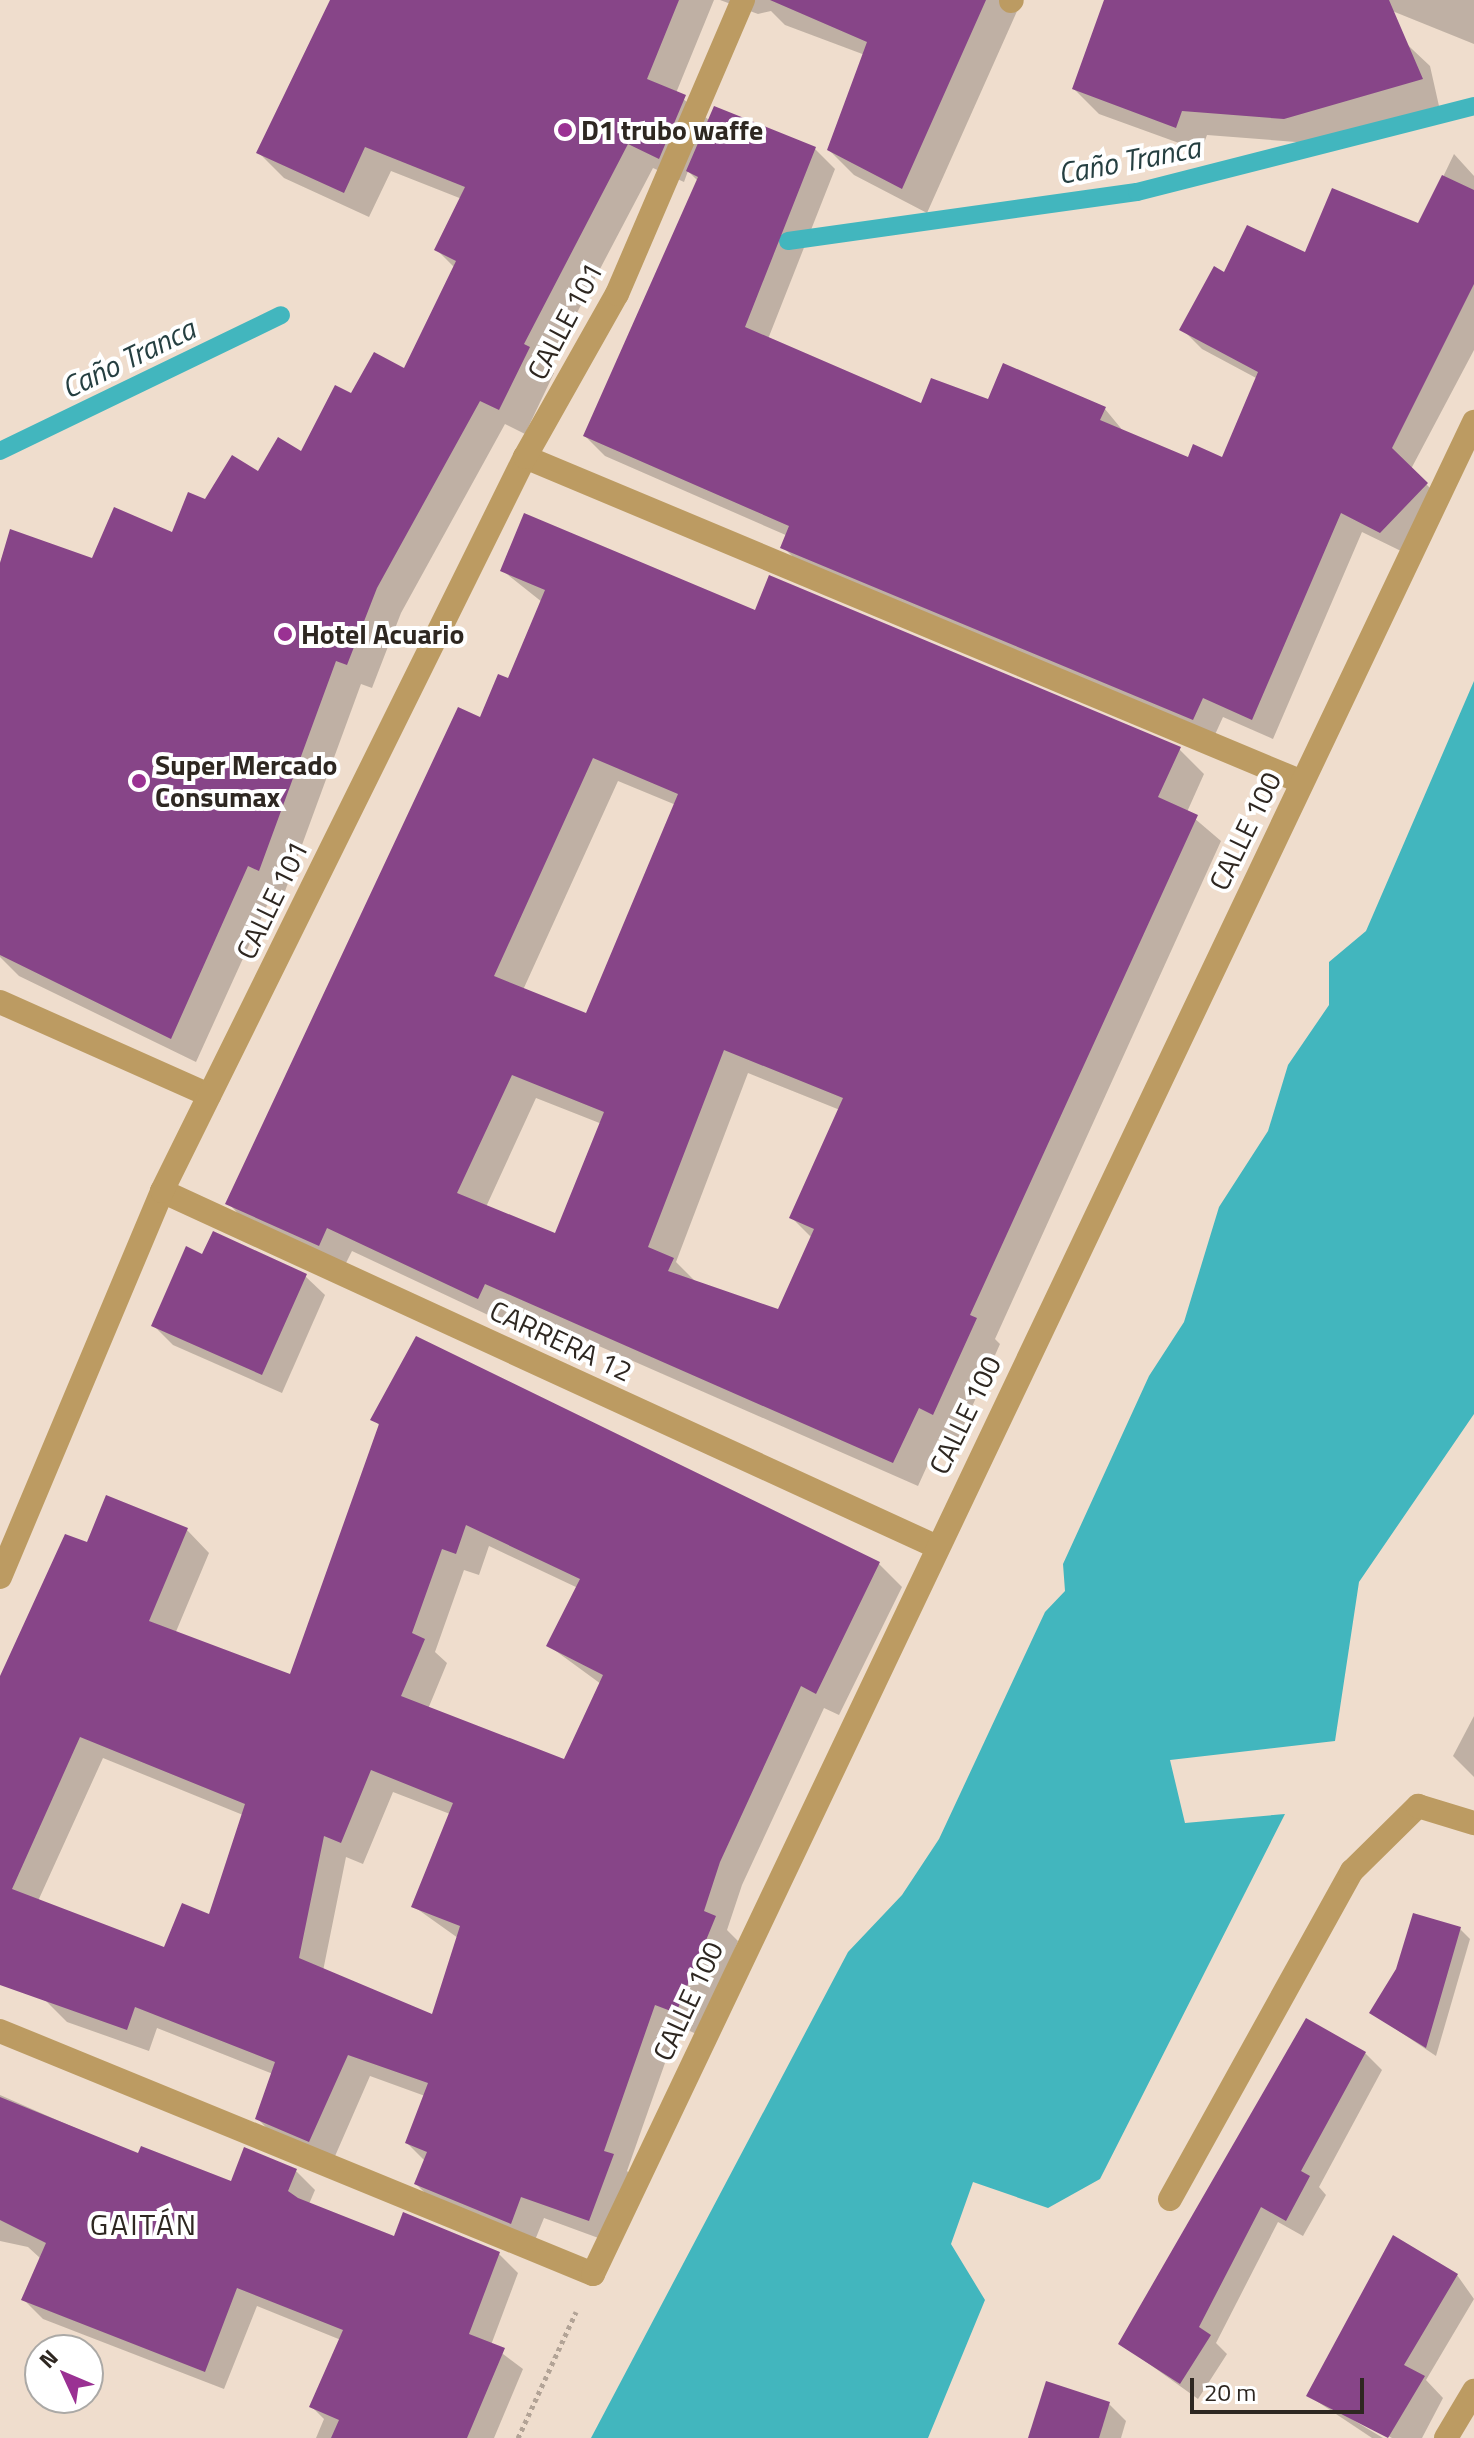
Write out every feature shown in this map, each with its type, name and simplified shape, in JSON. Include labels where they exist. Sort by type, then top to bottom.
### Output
[{"type":"street","name":"CALLE 101","points":[[0,1577],[162,1191],[525,457],[617,294],[743,0]]},
{"type":"street","name":"CALLE 100","points":[[593,2274],[935,1546],[1474,422]]},
{"type":"street","points":[[525,457],[1302,782]]},
{"type":"street","points":[[0,1002],[209,1095]]},
{"type":"street","name":"CARRERA 12","points":[[162,1191],[935,1546]]},
{"type":"street","points":[[1170,2199],[1352,1871],[1418,1806],[1474,1823]]},
{"type":"street","points":[[0,2031],[593,2274]]},
{"type":"street","points":[[1446,2438],[1474,2391]]},
{"type":"path","points":[[518,2438],[593,2274]]},
{"type":"water","points":[[1474,681],[1474,1414],[1359,1582],[1335,1741],[1170,1760],[1185,1823],[1285,1814],[1100,2179],[1048,2208],[973,2182],[951,2244],[985,2300],[928,2438],[591,2438],[848,1952],[902,1895],[939,1839],[1045,1612],[1065,1591],[1063,1564],[1149,1376],[1184,1322],[1219,1207],[1268,1131],[1288,1065],[1329,1005],[1329,962],[1366,931]]},
{"type":"building","points":[[330,0],[679,0],[647,79],[686,95],[659,159],[628,144],[524,344],[530,347],[499,410],[480,401],[377,588],[347,665],[336,661],[259,871],[248,866],[171,1039],[0,955],[0,563],[10,529],[92,558],[114,507],[172,532],[188,492],[205,499],[232,455],[258,471],[278,437],[301,451],[335,385],[351,393],[374,352],[404,368],[456,261],[434,250],[465,187],[365,147],[344,193],[256,153]]},
{"type":"building","points":[[770,0],[986,0],[902,189],[827,150],[867,42]]},
{"type":"building","points":[[1104,0],[1389,0],[1423,79],[1284,119],[1182,111],[1176,128],[1072,89]]},
{"type":"building","points":[[714,106],[816,147],[745,327],[921,403],[931,378],[988,399],[1003,363],[1106,407],[1100,420],[1188,457],[1193,444],[1222,457],[1258,372],[1179,330],[1214,266],[1224,272],[1247,225],[1305,252],[1332,188],[1418,223],[1442,175],[1474,190],[1474,284],[1392,448],[1428,483],[1380,533],[1341,513],[1252,720],[1203,698],[1193,720],[780,548],[789,526],[583,436],[698,177],[686,171]]},
{"type":"building","points":[[524,513],[755,610],[769,575],[1181,747],[1158,797],[1198,815],[970,1315],[977,1318],[933,1415],[919,1408],[893,1463],[485,1284],[478,1299],[327,1228],[319,1246],[225,1204],[458,707],[480,717],[498,674],[508,678],[545,590],[500,571]],"holes":[[[593,758],[678,794],[586,1013],[494,976]],[[724,1050],[843,1098],[789,1218],[814,1229],[778,1309],[668,1271],[674,1258],[648,1247]],[[512,1075],[604,1112],[555,1233],[457,1193]]]},
{"type":"building","points":[[213,1231],[307,1274],[262,1375],[151,1326],[186,1246],[202,1254]]},
{"type":"building","points":[[416,1336],[880,1562],[816,1694],[801,1686],[720,1862],[704,1911],[716,1916],[676,2013],[655,2005],[604,2151],[614,2154],[589,2221],[521,2197],[511,2224],[414,2184],[427,2152],[405,2143],[428,2083],[348,2055],[309,2142],[255,2119],[275,2062],[135,2007],[127,2030],[0,1985],[0,1676],[65,1534],[87,1542],[106,1495],[188,1528],[149,1621],[290,1674],[379,1424],[370,1420]],"holes":[[[466,1525],[580,1579],[546,1646],[603,1675],[564,1759],[401,1696],[425,1639],[412,1633],[442,1549],[456,1554]],[[80,1737],[245,1804],[209,1914],[182,1903],[164,1947],[12,1889]],[[371,1770],[453,1803],[411,1907],[460,1926],[432,2014],[299,1958],[324,1836],[341,1843]]]},
{"type":"building","points":[[1413,1913],[1461,1927],[1426,2048],[1369,2013],[1396,1969]]},
{"type":"building","points":[[1306,2018],[1366,2052],[1301,2171],[1310,2176],[1286,2221],[1261,2207],[1199,2327],[1211,2335],[1180,2384],[1118,2344]]},
{"type":"building","points":[[0,2097],[138,2153],[141,2146],[231,2181],[244,2147],[297,2169],[288,2191],[298,2198],[394,2236],[403,2212],[500,2252],[469,2334],[505,2348],[467,2438],[331,2438],[339,2420],[309,2407],[343,2330],[237,2288],[205,2372],[21,2300],[46,2243],[0,2220]]},
{"type":"building","points":[[1393,2235],[1458,2274],[1404,2365],[1425,2376],[1388,2438],[1306,2396]]},
{"type":"building","points":[[1046,2381],[1110,2402],[1099,2438],[1028,2438]]},
{"type":"waterway","name":"Caño Tranca","points":[[788,241],[1137,192],[1474,106]]},
{"type":"waterway","name":"Caño Tranca","points":[[0,451],[281,315]]},
{"type":"place","name":"D1 trubo waffe","points":[[565,130]]},
{"type":"place","name":"Hotel Acuario","points":[[285,634]]},
{"type":"place","name":"Super Mercado Consumax","points":[[139,781]]},
{"type":"district","name":"GAITÁN","points":[[144,2224]]}]
